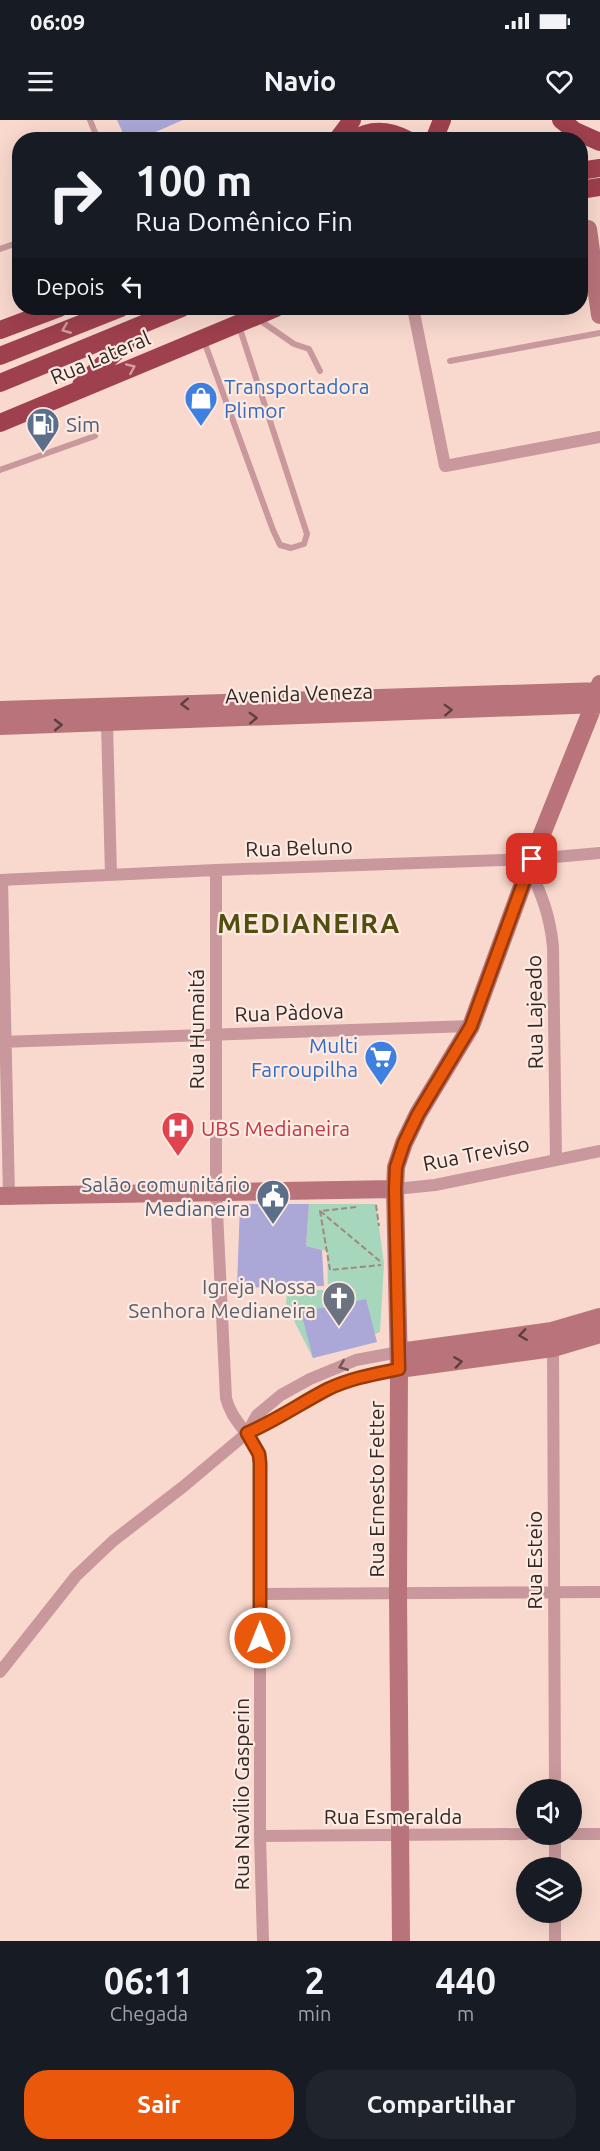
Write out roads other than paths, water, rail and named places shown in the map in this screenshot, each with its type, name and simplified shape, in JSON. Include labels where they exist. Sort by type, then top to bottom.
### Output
[{"type":"highway","points":[[561,120],[577,132]]},
{"type":"highway","points":[[365,132],[391,132]]},
{"type":"highway","points":[[0,330],[40,315]]},
{"type":"highway","points":[[0,356],[103,315]]},
{"type":"highway","points":[[0,383],[164,315]]},
{"type":"highway","points":[[247,320],[259,315]]},
{"type":"highway","name":"Rua Lateral","points":[[0,423],[247,320]]},
{"type":"highway","points":[[73,393],[148,321]]},
{"type":"main road","points":[[590,229],[600,315]]},
{"type":"main road","name":"Rua Lateral","points":[[247,320],[263,315]]},
{"type":"main road","name":"Avenida Veneza","points":[[0,726],[26,717],[598,695]]},
{"type":"main road","name":"Avenida Veneza","points":[[0,710],[26,717],[107,724],[598,695]]},
{"type":"main road","name":"Rua Ernesto Fetter","points":[[401,1941],[396,1167],[404,1143],[418,1114],[471,1026],[530,863],[598,695]]},
{"type":"main road","name":"Rua Treviso","points":[[4,1196],[395,1189]]},
{"type":"main road","points":[[553,1340],[600,1317]]},
{"type":"main road","points":[[399,1360],[600,1334]]},
{"type":"street","points":[[414,315],[445,466],[600,437]]},
{"type":"street","points":[[107,724],[111,875]]},
{"type":"street","name":"Rua Beluno","points":[[1,880],[216,870],[530,863],[600,853]]},
{"type":"street","name":"Rua Lajeado","points":[[530,863],[551,923],[556,1161]]},
{"type":"street","name":"Rua Humaitá","points":[[216,870],[216,1191],[226,1398],[232,1416],[247,1433]]},
{"type":"street","points":[[1,880],[4,1196]]},
{"type":"street","name":"Rua Pàdova","points":[[4,1042],[471,1026]]},
{"type":"street","name":"Rua Treviso","points":[[395,1189],[435,1185],[600,1151]]},
{"type":"street","name":"Rua Esteio","points":[[553,1340],[555,1779]]},
{"type":"street","points":[[247,1433],[257,1415],[281,1395],[310,1379],[356,1360],[399,1360]]},
{"type":"street","points":[[0,1672],[83,1569],[113,1541],[247,1433],[266,1425],[328,1389],[399,1360]]},
{"type":"street","name":"Rua Navílio Gasperin","points":[[247,1433],[259,1454],[260,1463],[260,1836],[263,1941]]},
{"type":"street","points":[[261,1594],[600,1592]]},
{"type":"street","name":"Rua Esmeralda","points":[[260,1836],[516,1834]]},
{"type":"street","points":[[582,1834],[600,1834]]},
{"type":"street","points":[[555,1923],[555,1941]]},
{"type":"lane","points":[[203,337],[276,537],[280,545],[291,548],[304,544],[307,534],[247,320]]},
{"type":"lane","points":[[247,320],[294,344],[309,349],[320,371]]},
{"type":"lane","points":[[450,361],[600,333]]},
{"type":"lane","points":[[0,470],[95,436]]},
{"type":"place","name":"Transportadora Plimor","points":[[201,427]]},
{"type":"place","name":"Sim","points":[[43,453]]},
{"type":"place","name":"Multi Farroupilha","points":[[381,1086]]},
{"type":"place","name":"UBS Medianeira","points":[[178,1157]]},
{"type":"place","name":"Salão comunitário Medianeira","points":[[273,1225]]},
{"type":"place","name":"Igreja Nossa Senhora Medianeira","points":[[339,1327]]},
{"type":"district","name":"MEDIANEIRA","points":[[309,923]]}]
